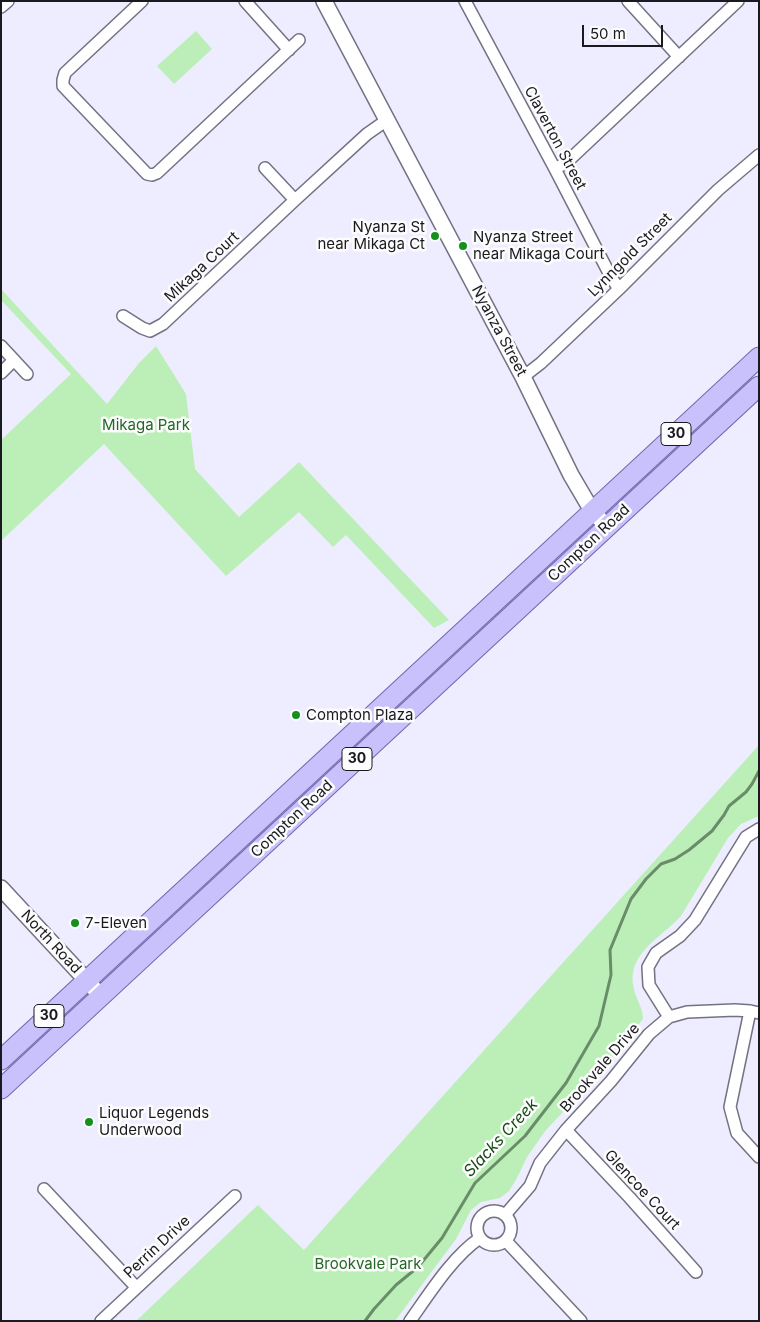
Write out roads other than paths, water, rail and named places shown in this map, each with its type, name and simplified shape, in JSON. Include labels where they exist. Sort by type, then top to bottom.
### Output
[{"type":"main road","name":"Compton Road","points":[[1,1060],[759,357]]},
{"type":"main road","name":"Compton Road","points":[[1,1089],[759,386]]},
{"type":"street","points":[[1,7],[8,1]]},
{"type":"street","points":[[142,1],[65,73],[63,86],[147,174],[157,173],[299,40]]},
{"type":"street","points":[[245,1],[289,50]]},
{"type":"street","name":"Nyanza Street","points":[[324,1],[523,377],[581,494],[606,527]]},
{"type":"street","name":"Claverton Street","points":[[465,1],[619,289]]},
{"type":"street","points":[[628,1],[679,57]]},
{"type":"street","points":[[555,169],[567,162],[738,1]]},
{"type":"street","name":"Mikaga Court","points":[[123,316],[150,331],[164,324],[367,134],[387,120]]},
{"type":"street","name":"Lynngold Street","points":[[523,377],[619,289],[718,190],[759,155]]},
{"type":"street","points":[[266,168],[295,200]]},
{"type":"street","points":[[1,346],[28,374]]},
{"type":"street","points":[[1,373],[14,360]]},
{"type":"street","points":[[668,1018],[649,985],[648,967],[656,953],[680,936],[695,920],[746,836],[759,829]]},
{"type":"street","name":"North Road","points":[[1,888],[101,996]]},
{"type":"street","name":"Brookvale Drive","points":[[506,1215],[530,1186],[540,1164],[566,1130],[611,1081],[649,1034],[668,1018],[688,1012],[735,1010],[755,1012]]},
{"type":"street","points":[[755,1012],[730,1107],[737,1133],[759,1157]]},
{"type":"street","name":"Glencoe Court","points":[[566,1130],[696,1272]]},
{"type":"street","points":[[44,1189],[136,1287]]},
{"type":"street","name":"Perrin Drive","points":[[101,1321],[235,1196]]},
{"type":"street","points":[[495,1211],[506,1215],[511,1225],[511,1230],[506,1240],[501,1244],[489,1245],[480,1238],[476,1228],[480,1217],[495,1211]]},
{"type":"street","points":[[416,1319],[449,1268],[469,1245],[480,1238]]},
{"type":"street","points":[[506,1240],[581,1321]]},
{"type":"waterway","name":"Slacks Creek","points":[[365,1321],[396,1285],[418,1267],[442,1238],[475,1183],[525,1136],[566,1083],[599,1026],[611,975],[610,950],[631,899],[646,879],[661,864],[675,859],[689,850],[712,831],[729,806],[746,792],[759,771]]},
{"type":"place","name":"Nyanza St near Mikaga Ct","points":[[435,236]]},
{"type":"place","name":"Nyanza Street near Mikaga Court","points":[[463,246]]},
{"type":"place","name":"Compton Plaza","points":[[296,715]]},
{"type":"place","name":"7-Eleven","points":[[75,923]]},
{"type":"place","name":"Liquor Legends Underwood","points":[[89,1122]]},
{"type":"park label","name":"Mikaga Park","points":[[146,425]]},
{"type":"park label","name":"Brookvale Park","points":[[368,1264]]}]
